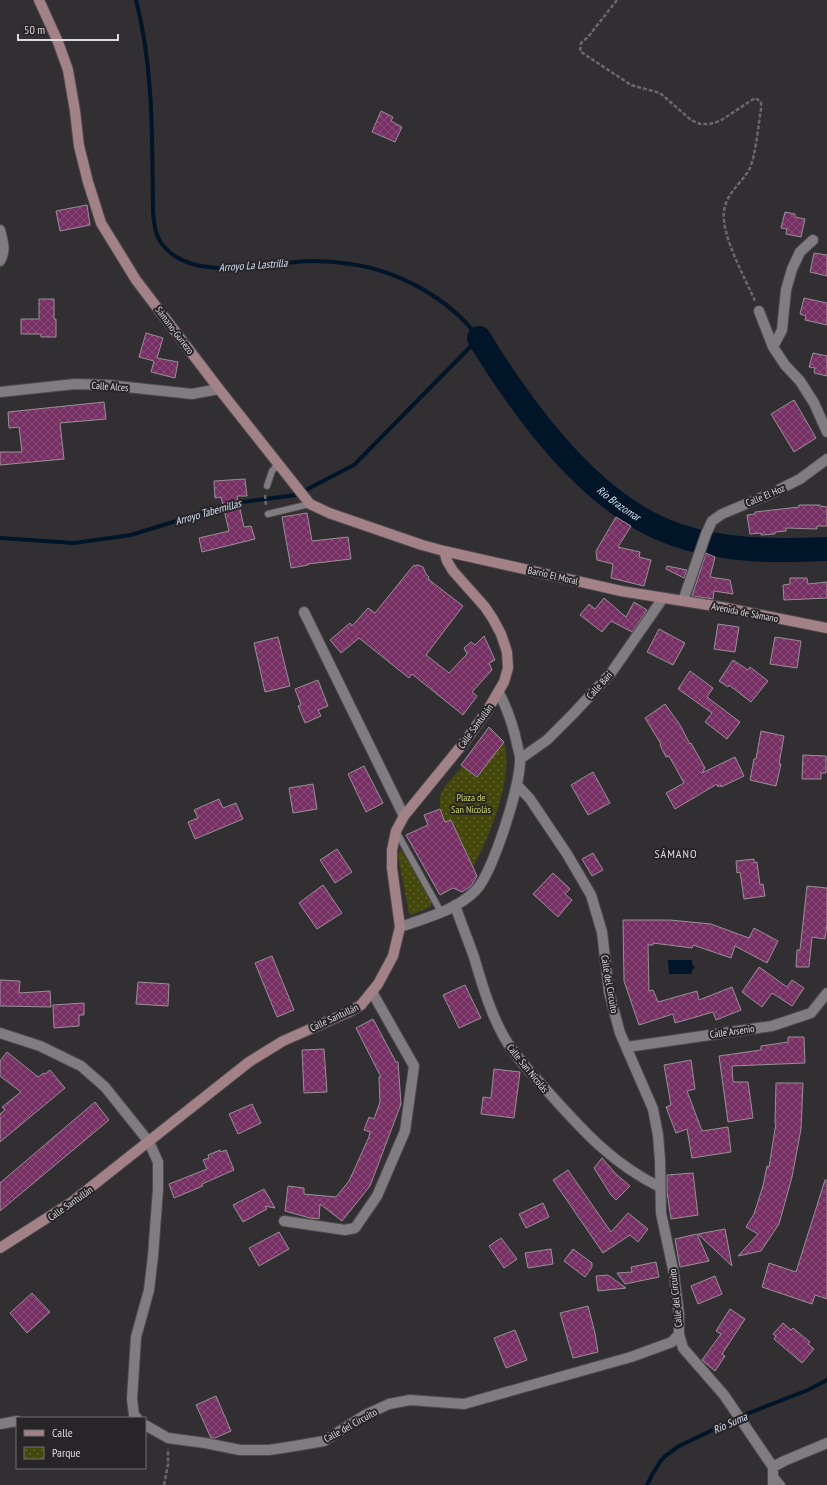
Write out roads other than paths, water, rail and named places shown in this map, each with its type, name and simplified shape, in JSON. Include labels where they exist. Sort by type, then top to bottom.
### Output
[{"type":"street","name":"Sámano-Guriezo","points":[[39,0],[58,42],[68,70],[79,146],[88,182],[101,223],[136,280],[219,389],[308,501],[329,513],[422,545],[444,551]]},
{"type":"street","points":[[0,230],[3,241],[3,255],[0,260]]},
{"type":"street","points":[[773,347],[782,330],[786,290],[792,269],[800,252],[813,240]]},
{"type":"street","points":[[759,311],[773,347],[784,365],[800,381],[814,404],[827,432]]},
{"type":"street","name":"Calle Alces","points":[[0,392],[75,384],[108,385],[192,394],[219,389]]},
{"type":"street","name":"Calle El Hoz","points":[[683,601],[706,534],[712,521],[722,514],[772,493],[800,479],[827,459]]},
{"type":"street","name":"Barrio El Moral","points":[[444,551],[621,591],[663,598]]},
{"type":"street","name":"Calle Santullán","points":[[0,1248],[72,1202],[249,1062],[289,1038],[361,1005],[382,978],[393,956],[400,927],[392,868],[392,850],[396,831],[404,816],[466,740],[499,693],[508,668],[506,652],[501,634],[485,607],[453,571],[447,561],[444,551]]},
{"type":"street","name":"Avenida de Sámano","points":[[663,598],[721,607],[827,628]]},
{"type":"street","name":"Calle Bari","points":[[520,759],[546,740],[574,714],[611,672],[663,598]]},
{"type":"street","points":[[304,612],[404,816]]},
{"type":"street","points":[[400,927],[441,912],[466,899],[477,890],[494,858],[517,785],[520,759],[514,727],[499,693]]},
{"type":"street","name":"Calle del Circuito","points":[[146,1426],[168,1438],[240,1450],[269,1450],[317,1442],[324,1440],[364,1415],[390,1404],[410,1400],[464,1404],[631,1357],[672,1342],[679,1334],[679,1314],[674,1274],[660,1213],[660,1160],[658,1136],[653,1109],[620,1033],[609,992],[602,932],[591,895],[530,798],[517,785]]},
{"type":"street","name":"Calle San Nicolás","points":[[455,906],[493,1014],[504,1037],[514,1052],[536,1079],[584,1132],[615,1160],[660,1188]]},
{"type":"street","points":[[284,1221],[345,1230],[356,1228],[377,1196],[405,1131],[414,1066],[372,992]]},
{"type":"street","name":"Calle Arsenio","points":[[627,1047],[772,1026],[811,1014],[827,993]]},
{"type":"street","points":[[0,1033],[40,1046],[80,1066],[105,1087],[149,1142],[158,1162],[158,1189],[153,1256],[149,1290],[136,1337],[132,1417]]},
{"type":"street","points":[[679,1334],[683,1348],[724,1395],[751,1435],[773,1471],[773,1485]]},
{"type":"street","points":[[0,1424],[16,1421]]},
{"type":"street","points":[[773,1471],[784,1461],[827,1443]]},
{"type":"lane","points":[[266,489],[272,471],[278,464]]},
{"type":"lane","points":[[268,514],[308,501]]},
{"type":"lane","points":[[396,831],[441,912]]},
{"type":"lane","points":[[773,1471],[782,1485]]},
{"type":"water","points":[[668,960],[692,960],[692,964],[695,968],[692,970],[692,974],[669,974]]},
{"type":"waterway","name":"Arroyo La Lastrilla","points":[[136,0],[142,26],[149,79],[152,132],[153,216],[156,233],[162,244],[175,256],[191,264],[209,267],[250,267],[319,261],[338,262],[381,271],[400,278],[435,297],[451,309],[479,338],[354,465],[296,495],[235,503]]},
{"type":"waterway","name":"Río Brazomar","points":[[479,338],[516,395],[562,452],[587,478],[615,501],[644,520],[674,534],[712,544],[769,550],[827,549]]},
{"type":"waterway","name":"Arroyo Tabernillas","points":[[0,538],[74,543],[131,535],[228,505]]},
{"type":"waterway","name":"Río Suma","points":[[647,1485],[660,1462],[665,1456],[679,1446],[744,1415],[808,1390],[827,1380]]},
{"type":"district","name":"SÁMANO","points":[[676,854]]},
{"type":"park label","name":"Plaza de San Nicolás","points":[[471,802]]}]
